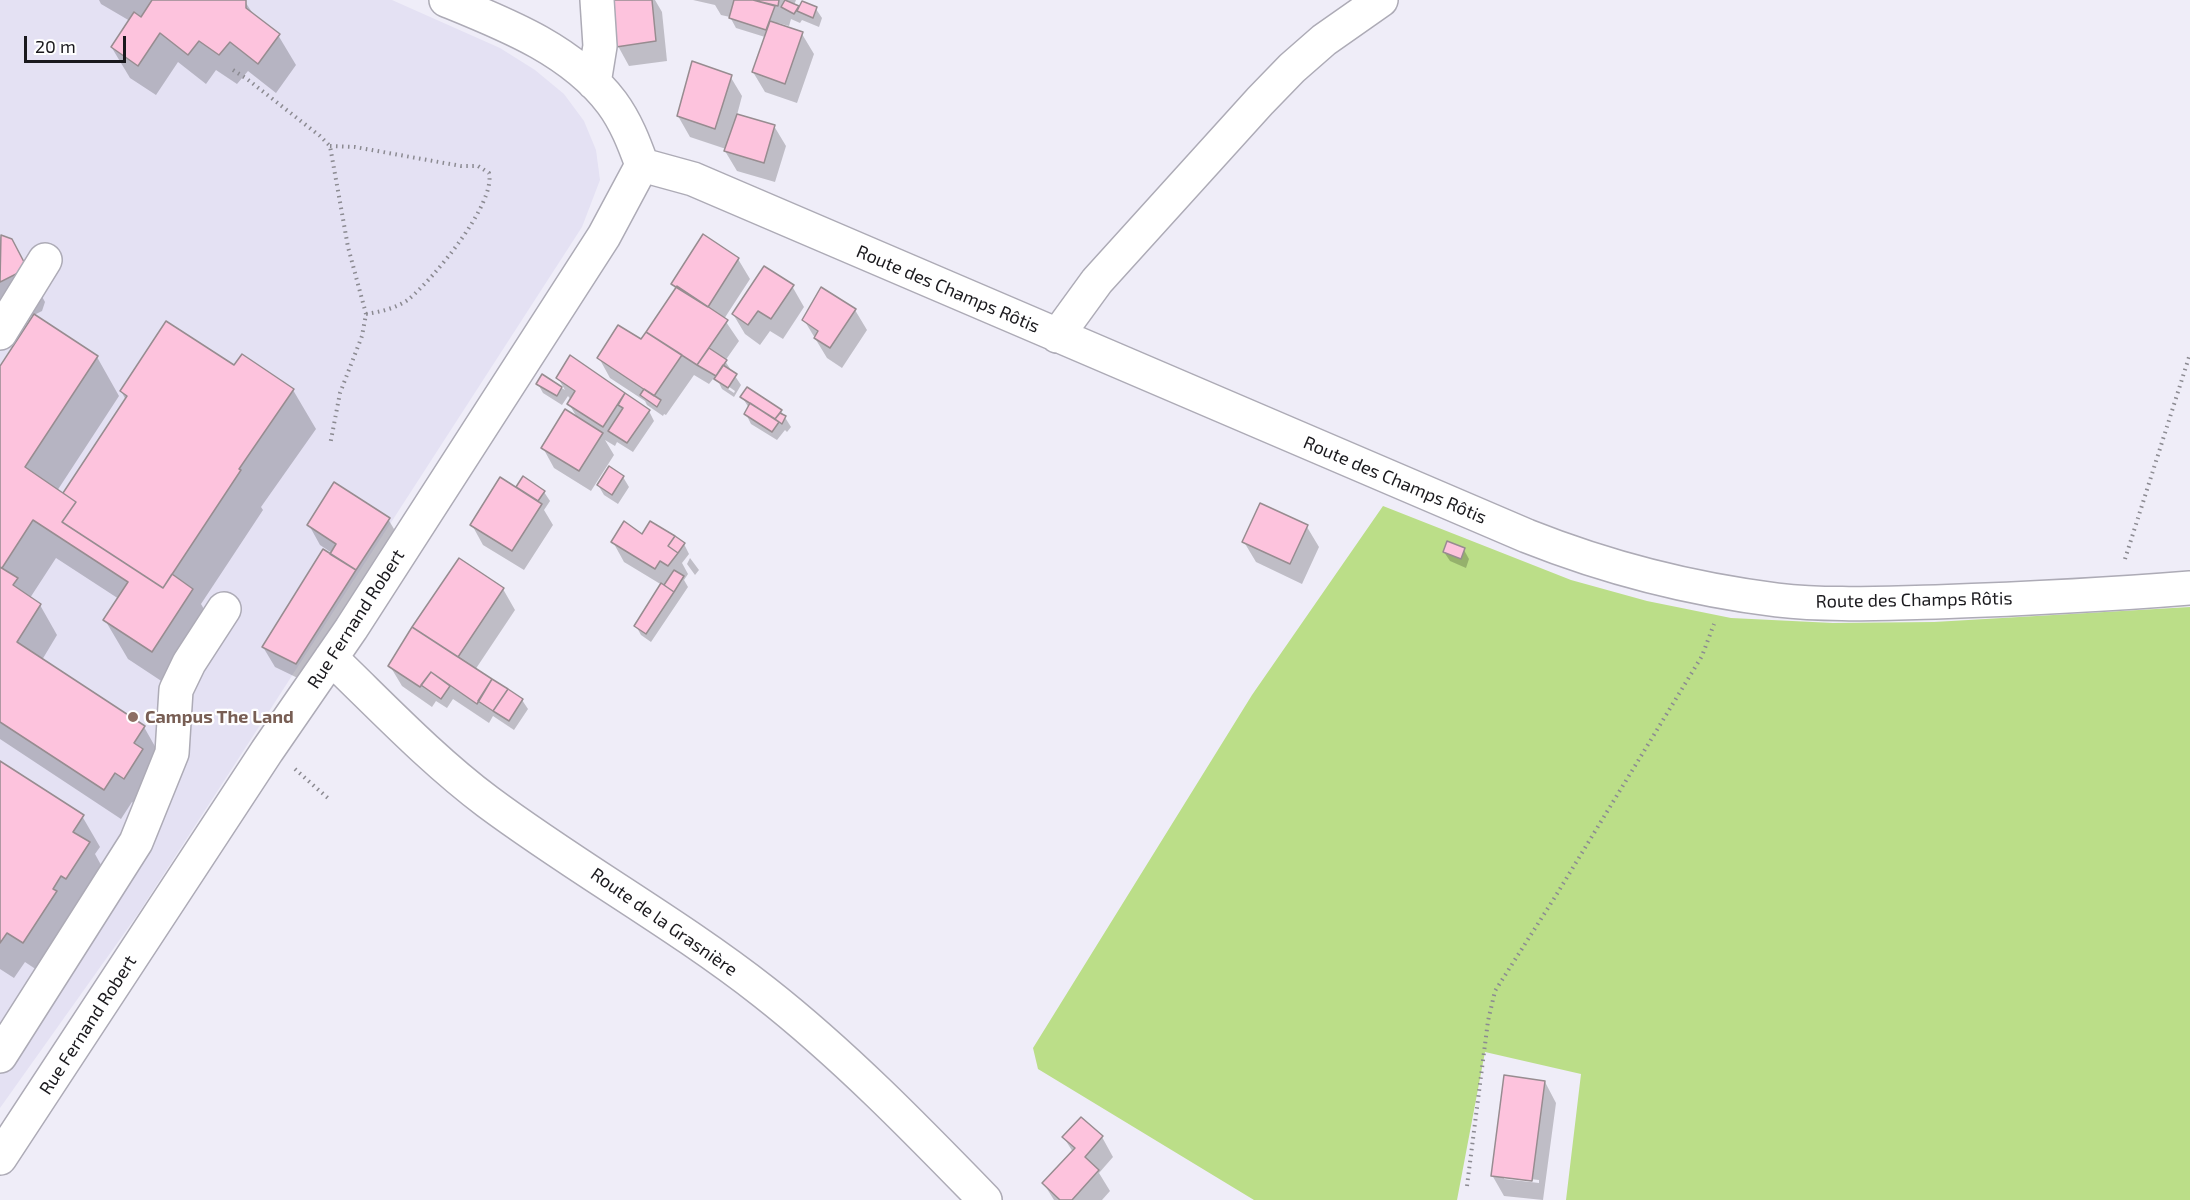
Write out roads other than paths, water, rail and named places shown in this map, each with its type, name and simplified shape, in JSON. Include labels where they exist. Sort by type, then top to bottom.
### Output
[{"type":"street","points":[[446,0],[486,16],[547,47],[571,63],[612,103],[628,129],[642,165]]},
{"type":"street","points":[[594,83],[600,46],[597,0]]},
{"type":"street","points":[[1057,336],[1097,281],[1260,101],[1292,68],[1324,40],[1382,0]]},
{"type":"street","name":"Route des Champs Rôtis","points":[[642,165],[682,174],[1567,552],[1651,578],[1779,600],[1842,604],[2115,594],[2190,588]]},
{"type":"street","name":"Rue Fernand Robert","points":[[0,1158],[267,751],[332,658],[604,236],[642,165]]},
{"type":"street","points":[[0,333],[45,260]]},
{"type":"street","points":[[0,1056],[136,842],[172,753],[176,690],[189,663],[224,609]]},
{"type":"street","name":"Route de la Grasnière","points":[[332,658],[453,775],[488,802],[645,907],[762,990],[796,1018],[924,1137],[985,1200]]},
{"type":"place","name":"Campus The Land","points":[[133,717]]}]
